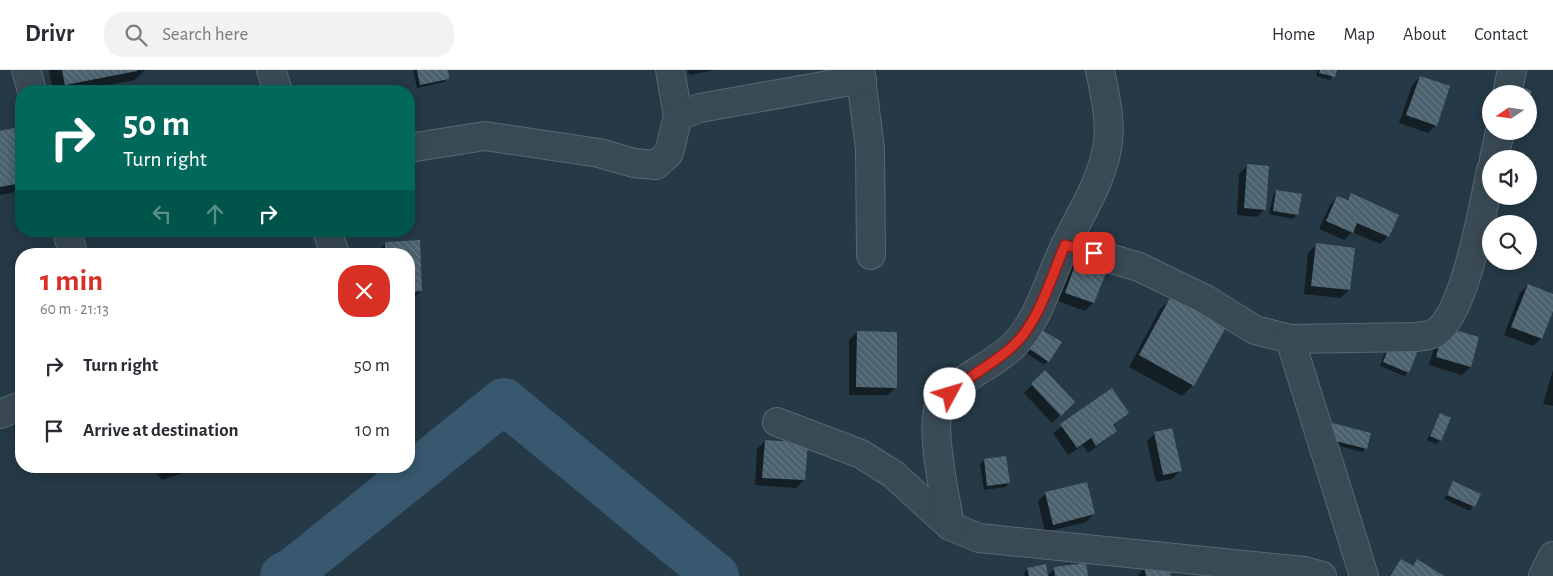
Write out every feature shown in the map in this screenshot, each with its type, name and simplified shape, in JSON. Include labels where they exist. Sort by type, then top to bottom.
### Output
[{"type":"street","points":[[26,70],[30,85]]},
{"type":"street","points":[[271,70],[276,85]]},
{"type":"street","points":[[415,147],[485,136],[599,153],[634,163],[656,165],[669,153],[678,116],[670,70]]},
{"type":"street","points":[[950,526],[938,451],[936,422],[940,403],[959,385],[997,360],[1016,343],[1034,316],[1065,245],[1095,188],[1108,148],[1107,110],[1100,70]]},
{"type":"street","points":[[1509,85],[1512,70]]},
{"type":"street","points":[[678,116],[700,108],[861,75],[870,149],[871,255]]},
{"type":"street","points":[[1065,245],[1139,267],[1205,299],[1255,330],[1290,339],[1416,337],[1435,334],[1452,313],[1474,249],[1483,205]]},
{"type":"street","points":[[1290,339],[1364,576]]},
{"type":"street","points":[[0,414],[15,408]]},
{"type":"street","points":[[777,422],[861,454],[893,474],[950,526],[978,538],[1037,546],[1176,557],[1304,571],[1322,576]]},
{"type":"street","points":[[1542,576],[1553,556]]},
{"type":"building","points":[[62,70],[137,70],[137,71],[65,85]]},
{"type":"building","points":[[417,70],[448,70],[449,79],[420,85]]},
{"type":"building","points":[[1320,70],[1337,70],[1335,77],[1319,73]]},
{"type":"building","points":[[1420,76],[1450,86],[1437,126],[1406,115]]},
{"type":"building","points":[[14,128],[15,184],[0,187],[0,131]]},
{"type":"building","points":[[1247,164],[1269,166],[1266,210],[1244,208]]},
{"type":"building","points":[[1276,190],[1302,194],[1298,215],[1273,211]]},
{"type":"building","points":[[1351,193],[1399,215],[1389,237],[1357,223],[1353,233],[1326,221],[1337,196],[1348,200]]},
{"type":"building","points":[[420,240],[422,291],[415,292],[415,248],[385,248],[385,242]]},
{"type":"building","points":[[1316,243],[1355,248],[1350,290],[1311,286]]},
{"type":"building","points":[[1078,257],[1108,268],[1094,303],[1065,293]]},
{"type":"building","points":[[1528,284],[1553,294],[1553,311],[1542,339],[1511,327]]},
{"type":"building","points":[[1171,296],[1226,327],[1194,386],[1139,355]]},
{"type":"building","points":[[1037,327],[1062,342],[1049,362],[1025,346]]},
{"type":"building","points":[[1444,327],[1479,337],[1471,367],[1436,357]]},
{"type":"building","points":[[857,331],[897,332],[897,388],[856,387]]},
{"type":"building","points":[[1391,342],[1417,353],[1409,373],[1383,362]]},
{"type":"building","points":[[1045,370],[1075,402],[1061,416],[1031,384]]},
{"type":"building","points":[[1112,388],[1129,413],[1113,425],[1117,431],[1096,446],[1091,438],[1077,448],[1060,424]]},
{"type":"building","points":[[1440,413],[1451,418],[1441,441],[1430,436]]},
{"type":"building","points":[[1332,423],[1371,433],[1367,449],[1328,439]]},
{"type":"building","points":[[1172,428],[1182,471],[1163,475],[1154,432]]},
{"type":"building","points":[[765,440],[808,443],[805,480],[762,478]]},
{"type":"building","points":[[1006,456],[1010,483],[987,486],[984,459]]},
{"type":"building","points":[[1453,481],[1481,494],[1475,507],[1447,495]]},
{"type":"building","points":[[1087,482],[1095,514],[1053,525],[1045,492]]},
{"type":"building","points":[[1401,559],[1413,566],[1417,559],[1444,576],[1390,576]]},
{"type":"building","points":[[1168,561],[1171,576],[1146,576],[1144,566]]},
{"type":"building","points":[[1086,563],[1088,576],[1055,576],[1054,567]]},
{"type":"building","points":[[1046,564],[1048,576],[1029,576],[1027,568]]},
{"type":"waterway","points":[[415,473],[504,401],[716,576]]},
{"type":"waterway","points":[[283,576],[294,570],[415,473]]},
{"type":"route","points":[[950,394],[959,385],[997,360],[1016,343],[1034,316],[1065,245],[1094,253]]}]
